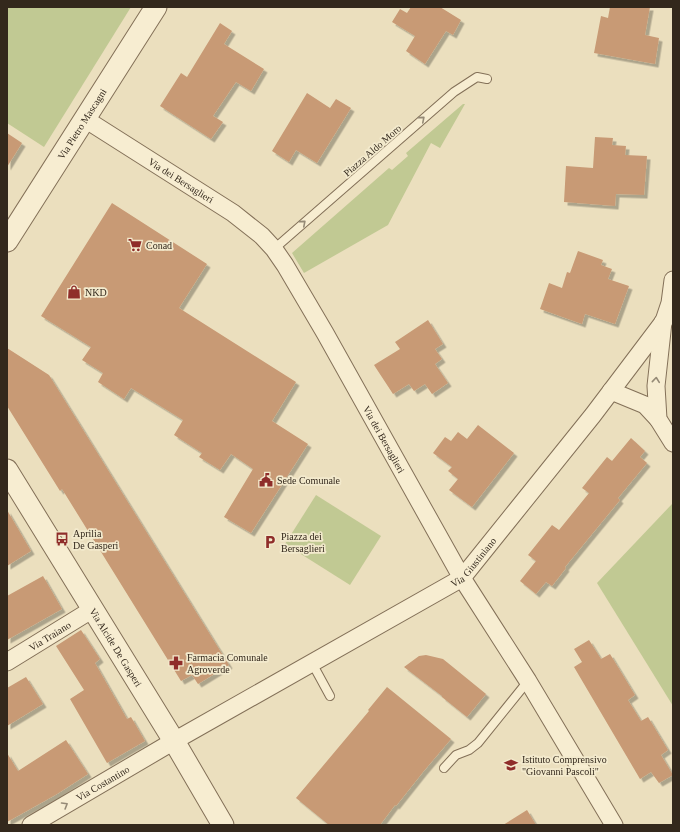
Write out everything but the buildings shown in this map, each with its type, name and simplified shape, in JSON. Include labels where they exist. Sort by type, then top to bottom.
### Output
[{"type":"street","name":"Via Pietro Mascagni","points":[[7,241],[156,7]]},
{"type":"street","name":"Via dei Bersaglieri","points":[[85,119],[241,218],[262,236],[274,249],[325,333],[462,578],[528,681],[614,825]]},
{"type":"street","name":"Via Giustiniano","points":[[174,741],[462,578],[611,391],[664,321],[670,303],[673,280]]},
{"type":"street","points":[[658,419],[656,386],[664,321]]},
{"type":"street","points":[[611,391],[645,405],[658,419],[673,443]]},
{"type":"street","name":"Via Alcide De Gasperi","points":[[8,473],[174,741],[223,825]]},
{"type":"street","name":"Via Traiano","points":[[7,662],[93,609]]},
{"type":"street","name":"Via Costantino","points":[[31,825],[174,741]]},
{"type":"lane","name":"Piazza Aldo Moro","points":[[274,249],[454,92],[478,77],[487,79]]},
{"type":"lane","points":[[312,663],[330,696]]},
{"type":"lane","points":[[444,768],[456,755],[469,750],[478,743],[528,681]]},
{"type":"green space","points":[[7,7],[131,7],[44,147],[7,123]]},
{"type":"green space","points":[[463,104],[465,104],[440,148],[431,143],[388,225],[304,273],[292,253],[389,168],[392,170],[408,156],[406,153]]},
{"type":"green space","points":[[316,495],[381,536],[350,585],[285,544]]},
{"type":"green space","points":[[672,504],[673,506],[673,706],[597,583]]},
{"type":"place","name":"Conad","points":[[135,245]]},
{"type":"place","name":"NKD","points":[[74,292]]},
{"type":"place","name":"Sede Comunale","points":[[266,480]]},
{"type":"place","name":"Aprilia De Gasperi","points":[[62,539]]},
{"type":"place","name":"Piazza dei Bersaglieri","points":[[270,542]]},
{"type":"place","name":"Farmacia Comunale Agroverde","points":[[176,663]]},
{"type":"place","name":"Istituto Comprensivo \"Giovanni Pascoli\"","points":[[511,765]]}]
